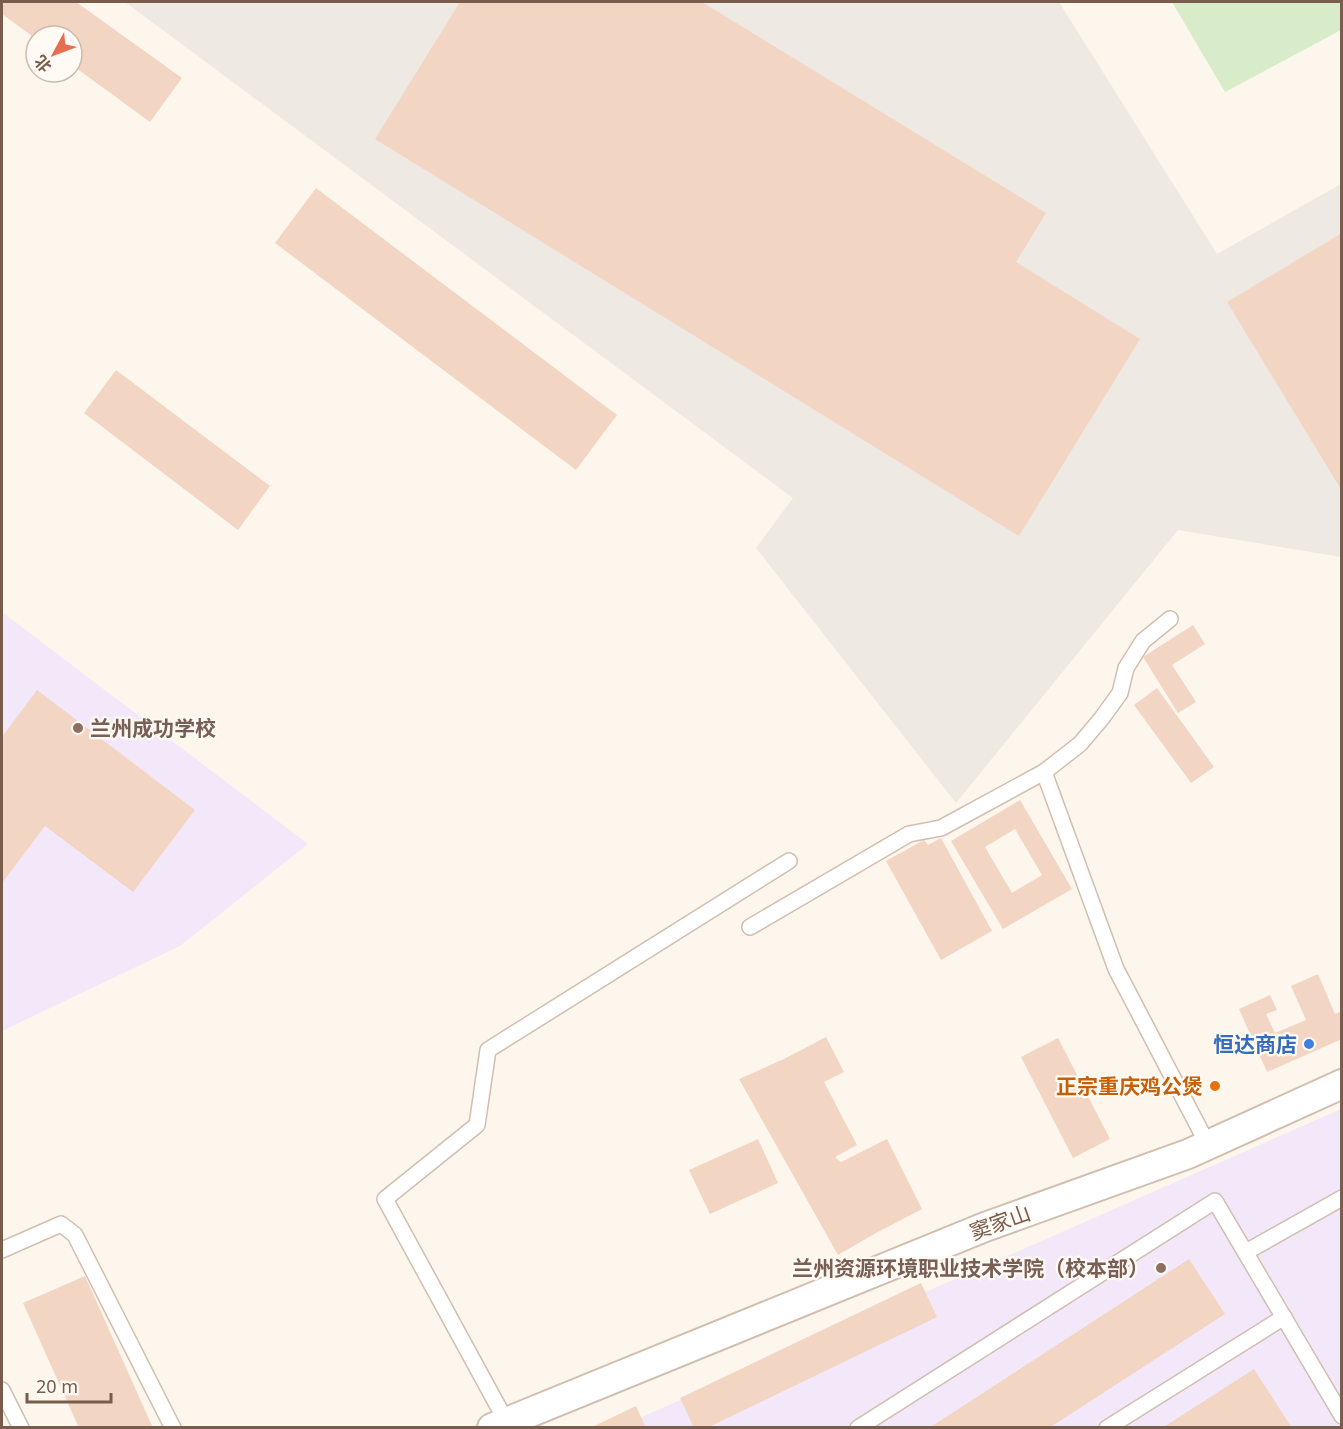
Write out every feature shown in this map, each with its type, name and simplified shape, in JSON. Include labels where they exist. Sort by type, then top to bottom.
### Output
[{"type":"street","name":"窦家山","points":[[499,1424],[985,1227],[1188,1154],[1341,1084]]},
{"type":"lane","points":[[750,927],[909,834],[941,828],[1044,772],[1080,744],[1102,718],[1120,693],[1126,668],[1143,641],[1170,619]]},
{"type":"lane","points":[[1044,772],[1116,969],[1208,1145]]},
{"type":"lane","points":[[499,1424],[385,1199],[477,1125],[488,1050],[789,861]]},
{"type":"lane","points":[[1246,1252],[1341,1198]]},
{"type":"lane","points":[[858,1428],[1215,1201],[1341,1416]]},
{"type":"lane","points":[[2,1250],[61,1224],[75,1235],[173,1428]]},
{"type":"lane","points":[[1107,1428],[1284,1317]]},
{"type":"lane","points":[[2,1390],[21,1428]]},
{"type":"shaded area","points":[[125,2],[1059,2],[1217,254],[1341,184],[1341,557],[1178,530],[956,803],[756,548],[793,498]]},
{"type":"shaded area","name":"兰州成功学校","points":[[2,612],[308,844],[180,946],[2,1031]]},
{"type":"shaded area","name":"兰州资源环境职业技术学院（校本部）","points":[[1341,1109],[1341,1427],[619,1427]]},
{"type":"green space","points":[[1172,2],[1341,2],[1341,30],[1225,92]]},
{"type":"building","points":[[2,2],[76,2],[182,78],[150,122],[84,74],[84,24],[24,24],[24,30],[2,14]]},
{"type":"building","points":[[460,2],[702,2],[1046,213],[1016,262],[1140,339],[1019,536],[375,139]]},
{"type":"building","points":[[316,188],[617,415],[576,470],[275,243]]},
{"type":"building","points":[[1342,233],[1342,491],[1227,302]]},
{"type":"building","points":[[116,370],[270,486],[238,530],[84,413]]},
{"type":"building","points":[[1193,625],[1205,644],[1172,665],[1196,702],[1178,713],[1143,657]]},
{"type":"building","points":[[1157,688],[1214,767],[1191,783],[1134,705]]},
{"type":"building","points":[[37,690],[195,810],[133,892],[45,826],[2,883],[2,737]]},
{"type":"building","points":[[1020,800],[1072,889],[1003,929],[951,841]],"holes":[[[1015,829],[1042,875],[1012,893],[985,847]]]},
{"type":"building","points":[[941,838],[992,931],[941,960],[886,861],[924,840],[928,845]]},
{"type":"building","points":[[1318,974],[1335,1014],[1342,1011],[1342,1039],[1267,1072],[1239,1009],[1270,995],[1277,1010],[1266,1014],[1275,1033],[1306,1020],[1291,986]]},
{"type":"building","points":[[826,1037],[844,1072],[824,1082],[857,1145],[835,1157],[841,1162],[887,1139],[922,1209],[838,1255],[739,1079]]},
{"type":"building","points":[[1058,1038],[1110,1139],[1073,1158],[1021,1057]]},
{"type":"building","points":[[758,1139],[778,1183],[710,1214],[689,1170]]},
{"type":"building","points":[[1189,1259],[1225,1314],[1049,1428],[929,1428]]},
{"type":"building","points":[[85,1276],[153,1428],[79,1428],[23,1303]]},
{"type":"building","points":[[921,1283],[937,1317],[707,1428],[694,1428],[680,1398]]},
{"type":"building","points":[[1254,1369],[1292,1428],[1162,1428]]},
{"type":"building","points":[[636,1406],[646,1428],[590,1428]]},
{"type":"place","name":"兰州成功学校","points":[[78,728]]},
{"type":"place","name":"恒达商店","points":[[1309,1044]]},
{"type":"place","name":"正宗重庆鸡公煲","points":[[1215,1086]]},
{"type":"place","name":"兰州资源环境职业技术学院（校本部）","points":[[1161,1268]]}]
